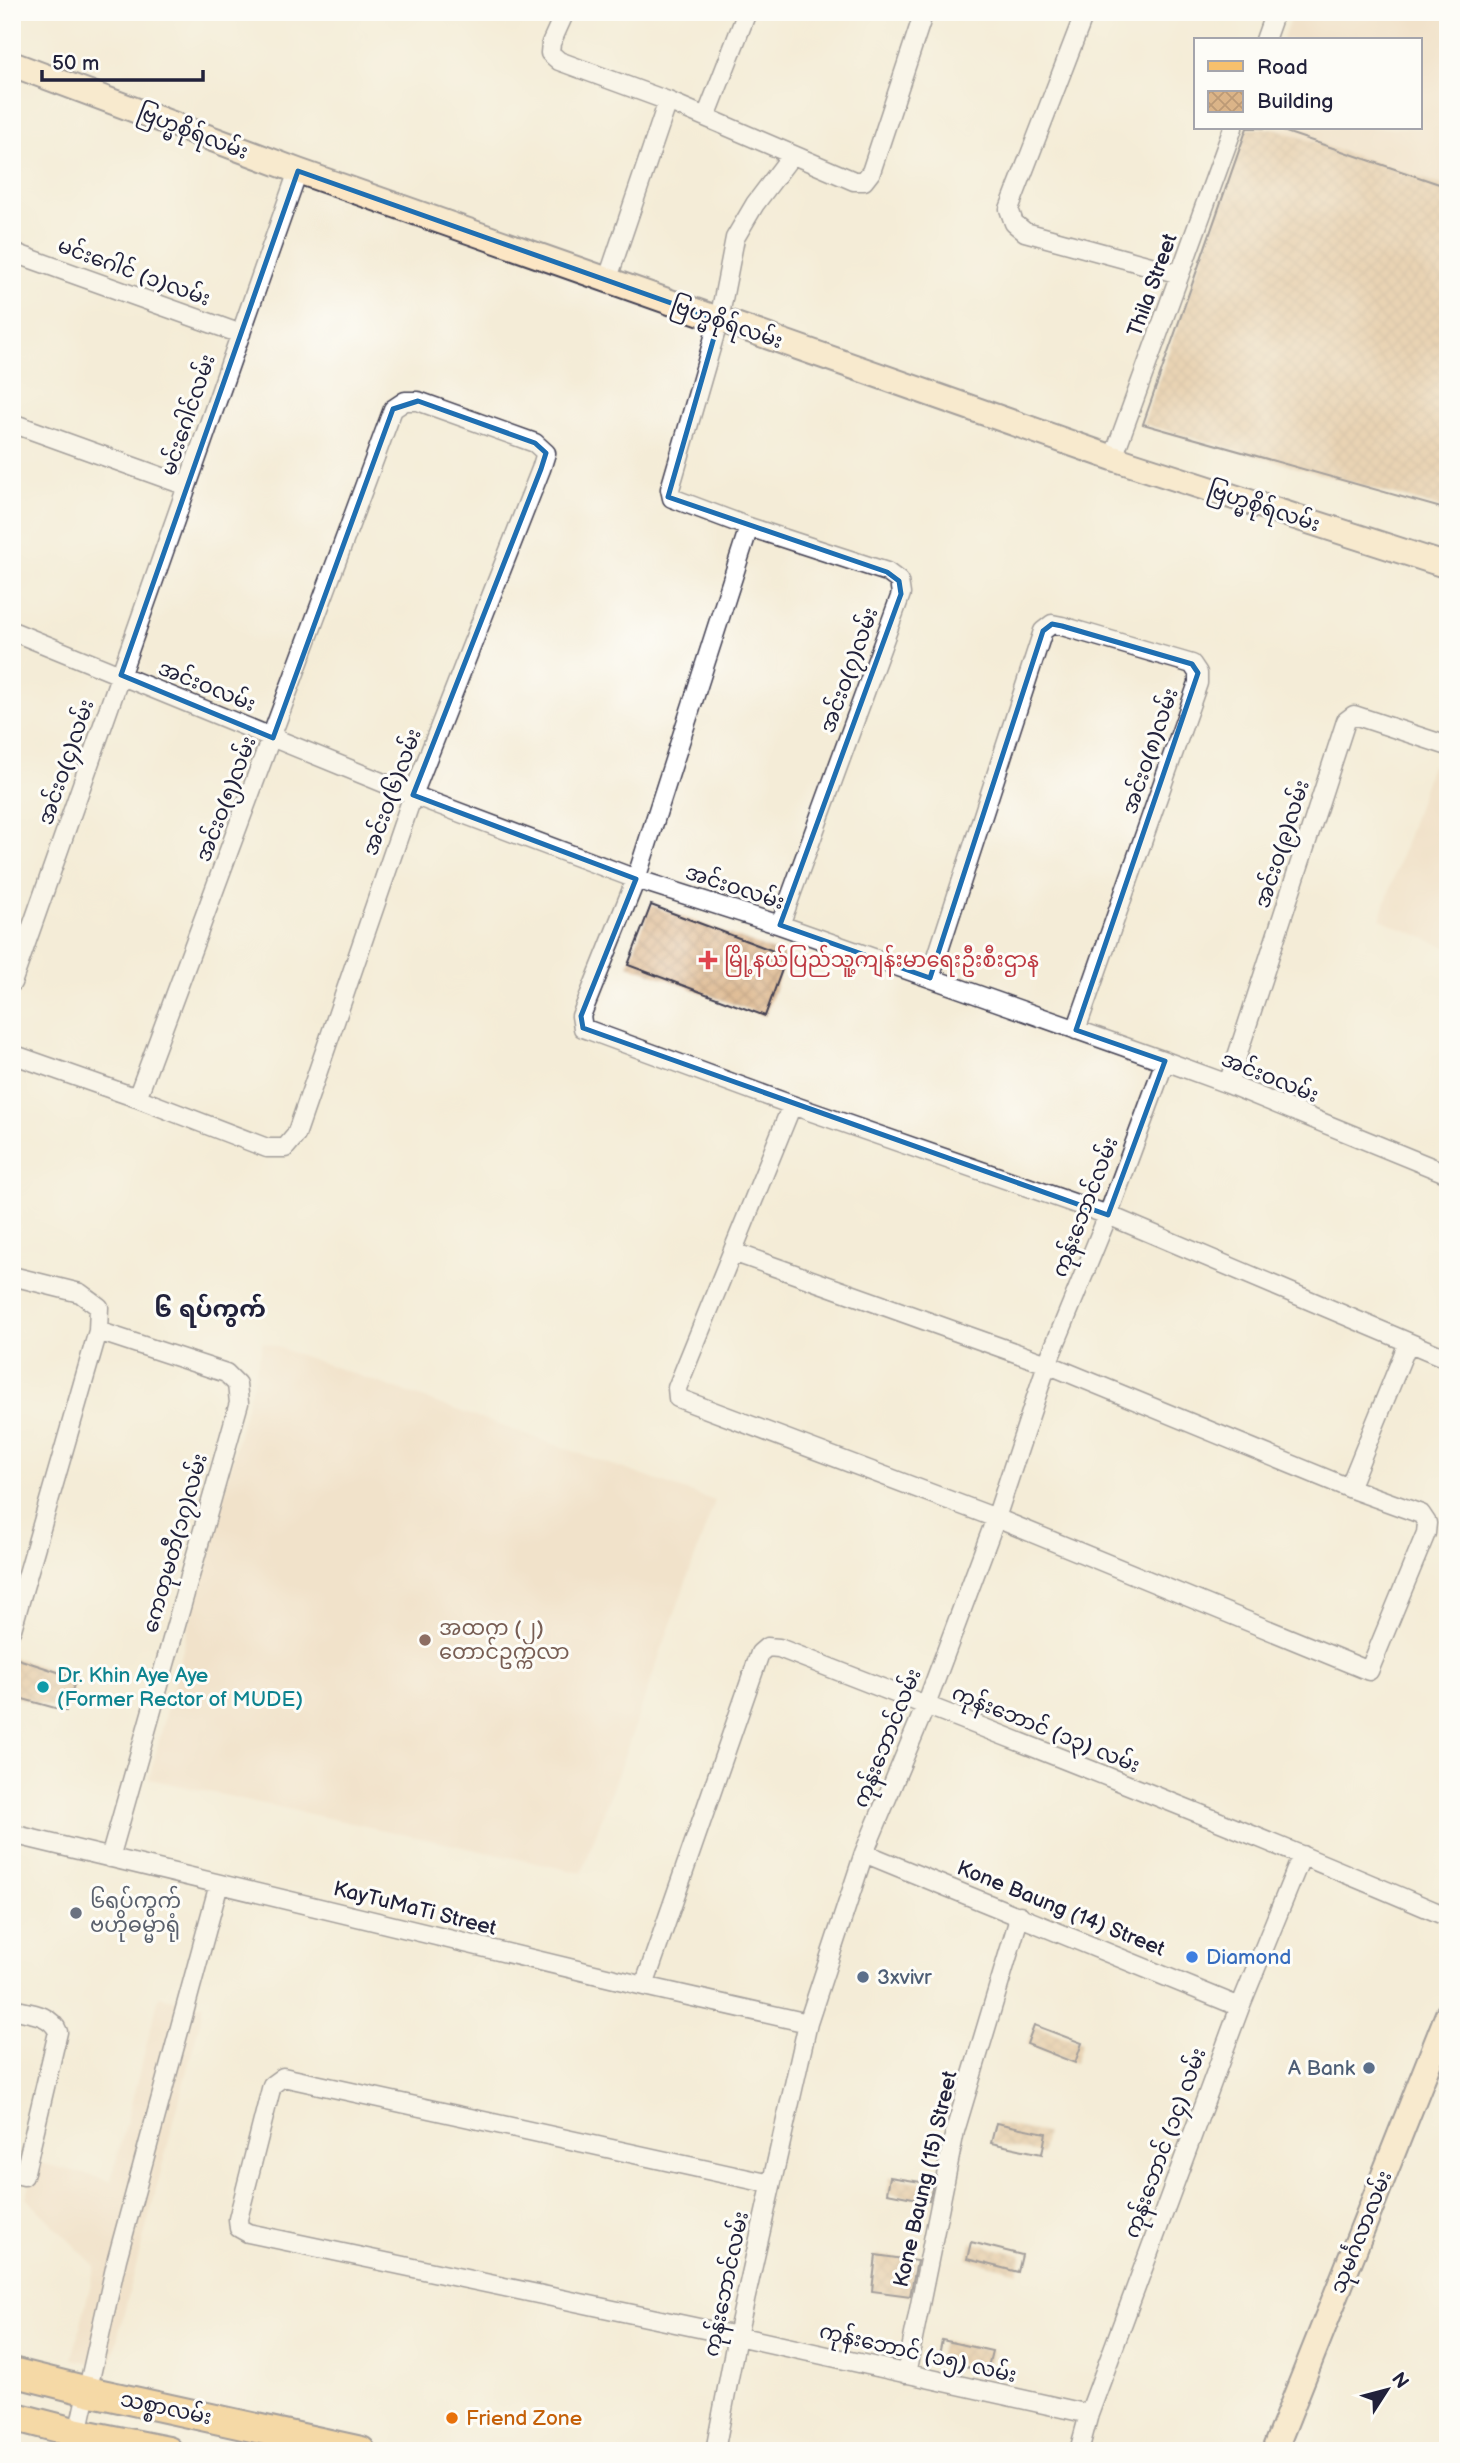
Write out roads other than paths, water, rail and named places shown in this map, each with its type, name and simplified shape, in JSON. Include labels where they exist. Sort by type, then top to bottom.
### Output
[{"type":"main road","name":"ဗြဟ္မစိုရ်လမ်း","points":[[12,64],[299,171],[1113,458],[1448,566]]},
{"type":"main road","name":"သုမင်္ဂလာလမ်း","points":[[1274,2451],[1448,2014]]},
{"type":"main road","name":"သစ္စာလမ်း","points":[[12,2372],[361,2451]]},
{"type":"main road","name":"သစ္စာလမ်း","points":[[12,2416],[78,2432],[106,2444],[168,2451]]},
{"type":"street","points":[[565,12],[551,43],[550,53],[559,61],[668,101],[854,181],[864,181],[872,172],[924,12]]},
{"type":"street","points":[[706,117],[747,12]]},
{"type":"street","points":[[1085,12],[1009,209],[1014,223],[1026,232],[1180,274]]},
{"type":"street","points":[[1266,38],[1275,12]]},
{"type":"street","points":[[607,281],[668,101]]},
{"type":"street","name":"Thila Street","points":[[1113,458],[1232,130]]},
{"type":"street","points":[[719,320],[735,238],[755,204],[792,155]]},
{"type":"street","name":"မင်းဂေါင်လမ်း","points":[[121,675],[299,171]]},
{"type":"street","name":"မင်းဂေါင် (၁)လမ်း","points":[[12,252],[241,334]]},
{"type":"street","name":"အင်းဝ(၇)လမ်း","points":[[719,320],[670,489],[672,498],[749,527],[887,572],[899,581],[901,594],[779,925]]},
{"type":"street","name":"အင်းဝ(၅)လမ်း","points":[[137,1098],[393,410],[405,401],[418,401],[535,443],[546,453]]},
{"type":"street","points":[[12,423],[187,486]]},
{"type":"street","name":"အင်းဝ(၆)လမ်း","points":[[137,1098],[267,1148],[285,1148],[296,1135],[413,795],[546,453]]},
{"type":"street","points":[[749,527],[636,879],[581,1016],[583,1028],[792,1105],[1108,1215],[1448,1359]]},
{"type":"street","name":"အင်းဝ(၈)လမ်း","points":[[930,978],[1042,631],[1052,624],[1062,626],[1192,664],[1198,673],[1198,683],[1076,1030]]},
{"type":"street","name":"အင်းဝလမ်း","points":[[12,631],[413,795],[636,879],[779,925],[1228,1084],[1448,1174]]},
{"type":"street","name":"အင်းဝ(၄)လမ်း","points":[[12,983],[121,675]]},
{"type":"street","name":"အင်းဝ(၉)လမ်း","points":[[1228,1084],[1346,721],[1354,715],[1448,746]]},
{"type":"street","points":[[12,1054],[137,1098]]},
{"type":"street","name":"ကုန်းဘောင်လမ်း","points":[[715,2451],[737,2336],[808,2023],[864,1853],[926,1705],[996,1518],[1047,1364],[1108,1215],[1165,1061]]},
{"type":"street","points":[[733,1252],[1047,1364],[1349,1488],[1421,1514],[1427,1522],[1426,1533],[1369,1671],[996,1518],[678,1398],[677,1388],[792,1105]]},
{"type":"street","points":[[12,1276],[80,1293],[99,1307],[98,1331],[12,1629]]},
{"type":"street","name":"ကေတုမတီ(၁၇)လမ်း","points":[[98,1331],[226,1373],[237,1384],[239,1403],[110,1858]]},
{"type":"street","points":[[1349,1488],[1408,1343]]},
{"type":"street","name":"ကုန်းဘောင် (၁၃) လမ်း","points":[[644,1986],[760,1653],[767,1647],[779,1648],[1302,1854],[1448,1917]]},
{"type":"street","name":"KayTuMaTi Street","points":[[14,1841],[110,1858],[808,2023]]},
{"type":"street","name":"Kone Baung (14) Street","points":[[864,1853],[1240,2007]]},
{"type":"street","name":"ကုန်းဘောင် (၁၄) လမ်း","points":[[1079,2451],[1089,2414],[1240,2007],[1302,1854]]},
{"type":"street","points":[[78,2432],[117,2259],[219,1884]]},
{"type":"street","name":"Kone Baung (15) Street","points":[[906,2374],[955,2131],[1020,1915]]},
{"type":"street","points":[[12,2009],[50,2019],[58,2032],[18,2174]]},
{"type":"street","name":"ကုန်းဘောင် (၁၅) လမ်း","points":[[771,2183],[283,2077],[272,2085],[238,2218],[239,2228],[248,2232],[1089,2414]]},
{"type":"place","name":"မြို့နယ်ပြည်သူ့ကျန်းမာရေးဦးစီးဌာန","points":[[708,960]]},
{"type":"place","name":"အထက (၂) တောင်ဥက္ကလာ","points":[[425,1640]]},
{"type":"place","name":"Dr. Khin Aye Aye (Former Rector of MUDE)","points":[[43,1687]]},
{"type":"place","name":"၆ရပ်ကွက် ဗဟိုဓမ္မာရုံ","points":[[76,1913]]},
{"type":"place","name":"Diamond","points":[[1192,1957]]},
{"type":"place","name":"3xvivr","points":[[863,1977]]},
{"type":"place","name":"A Bank","points":[[1369,2068]]},
{"type":"place","name":"Friend Zone","points":[[452,2418]]},
{"type":"district","name":"၆ ရပ်ကွက်","points":[[210,1309]]}]
